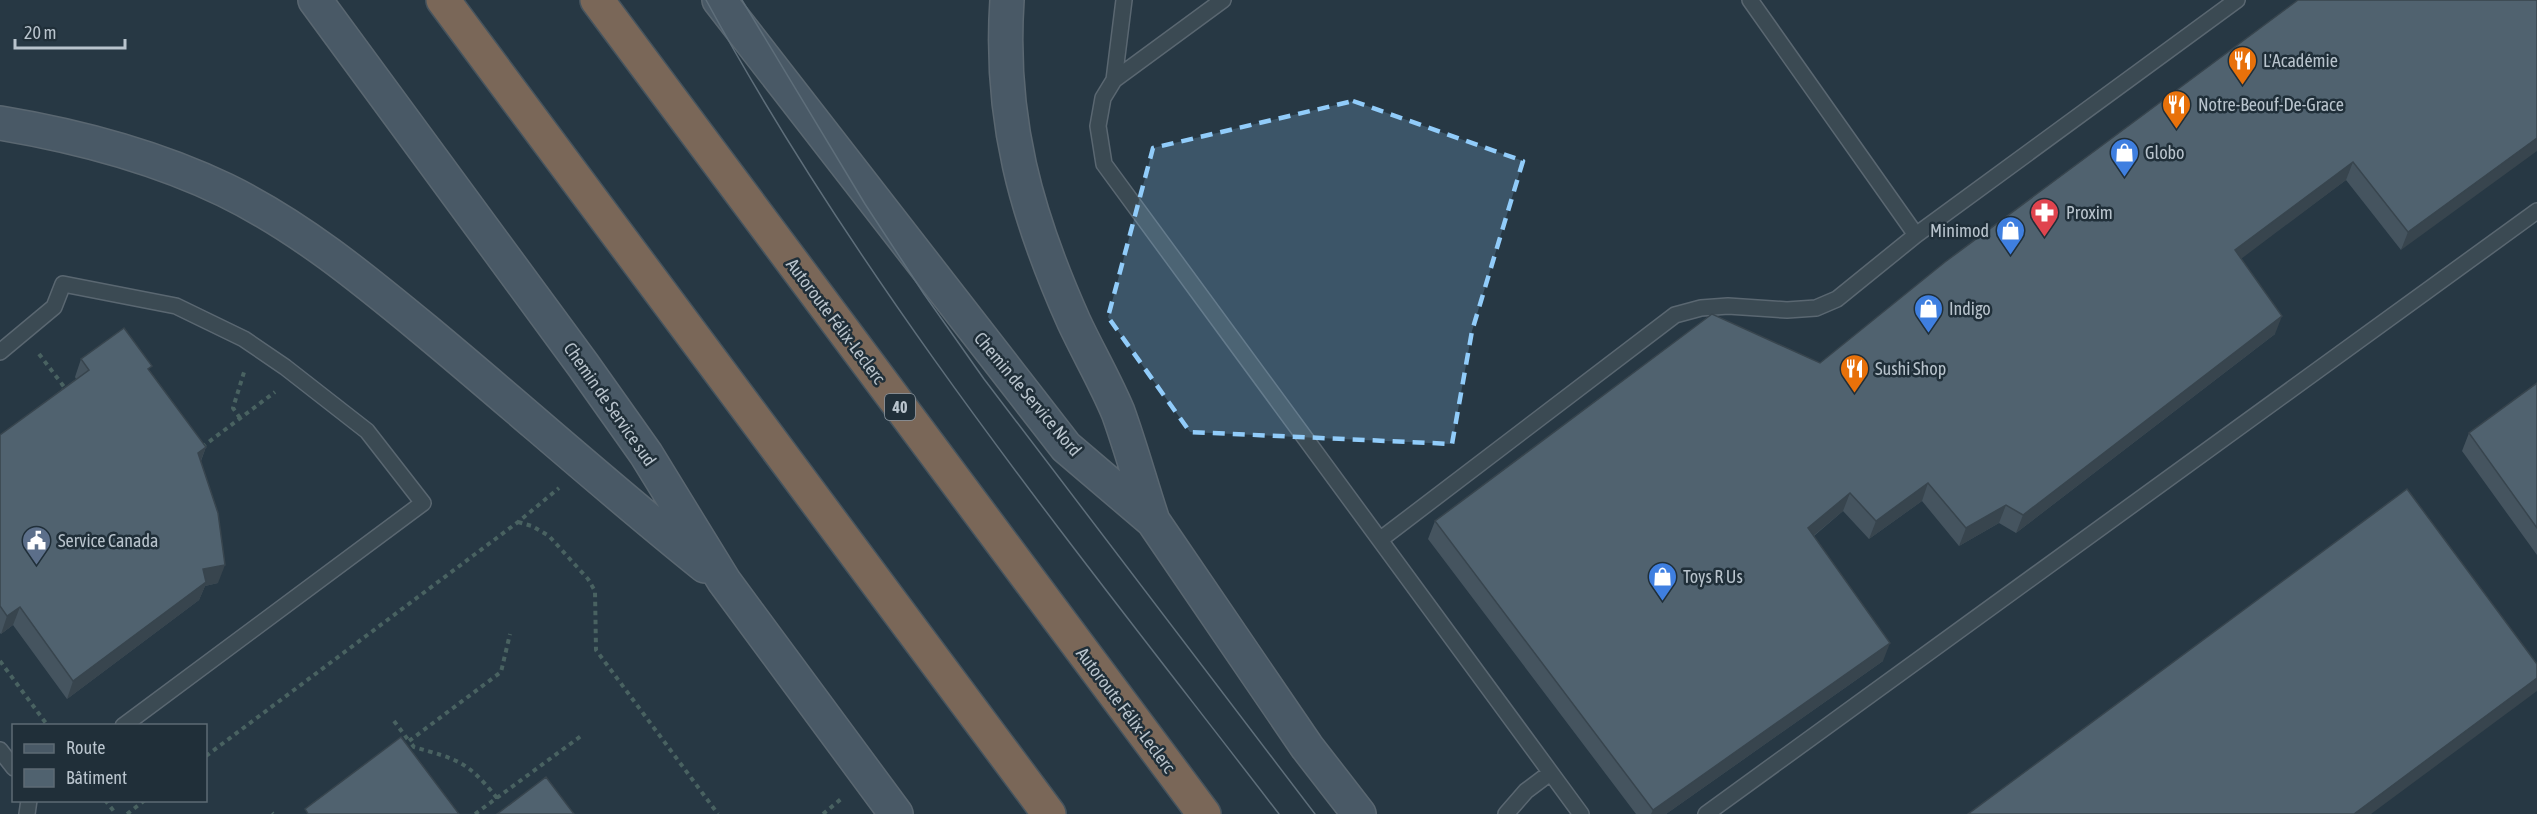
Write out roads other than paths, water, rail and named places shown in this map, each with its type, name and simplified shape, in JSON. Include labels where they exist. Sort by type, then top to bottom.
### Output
[{"type":"highway","points":[[443,0],[1049,814]]},
{"type":"highway","name":"Autoroute Félix-Leclerc","points":[[597,0],[1204,814]]},
{"type":"main road","name":"Chemin de Service sud","points":[[315,0],[464,200],[640,445],[724,581],[896,814]]},
{"type":"main road","name":"Chemin de Service Nord","points":[[719,0],[1066,447],[1153,521],[1307,747],[1359,814]]},
{"type":"main road","points":[[1007,0],[1006,81],[1024,190],[1056,279],[1117,412],[1153,521]]},
{"type":"main road","points":[[0,123],[87,141],[135,154],[225,190],[294,230],[366,281],[515,404],[607,488],[724,581]]},
{"type":"lane","points":[[1114,80],[1124,0]]},
{"type":"lane","points":[[1223,0],[1114,80],[1103,98],[1098,126],[1104,164],[1581,814]]},
{"type":"lane","points":[[1750,0],[1916,235]]},
{"type":"lane","points":[[1381,539],[1675,315],[1701,308],[1728,306],[1787,310],[1816,308],[1837,299],[1916,235],[2238,0]]},
{"type":"lane","points":[[1706,814],[2537,211]]},
{"type":"lane","points":[[0,352],[54,307],[63,284],[190,311],[244,339],[355,420],[385,452],[423,503],[126,724]]},
{"type":"lane","points":[[0,750],[12,765]]},
{"type":"lane","points":[[1506,814],[1526,791],[1550,773]]},
{"type":"tram line","points":[[706,0],[768,108],[834,213],[904,317],[1051,518],[1279,814]]},
{"type":"tram line","points":[[742,0],[865,204],[924,294],[984,379],[1315,814]]},
{"type":"place","name":"L'Académie","points":[[2242,86]]},
{"type":"place","name":"Notre-Beouf-De-Grace","points":[[2177,130]]},
{"type":"place","name":"Globo","points":[[2124,178]]},
{"type":"place","name":"Proxim","points":[[2045,238]]},
{"type":"place","name":"Minimod","points":[[2010,256]]},
{"type":"place","name":"Indigo","points":[[1928,334]]},
{"type":"place","name":"Sushi Shop","points":[[1854,394]]},
{"type":"place","name":"Service Canada","points":[[37,566]]},
{"type":"place","name":"Toys R Us","points":[[1662,602]]}]
